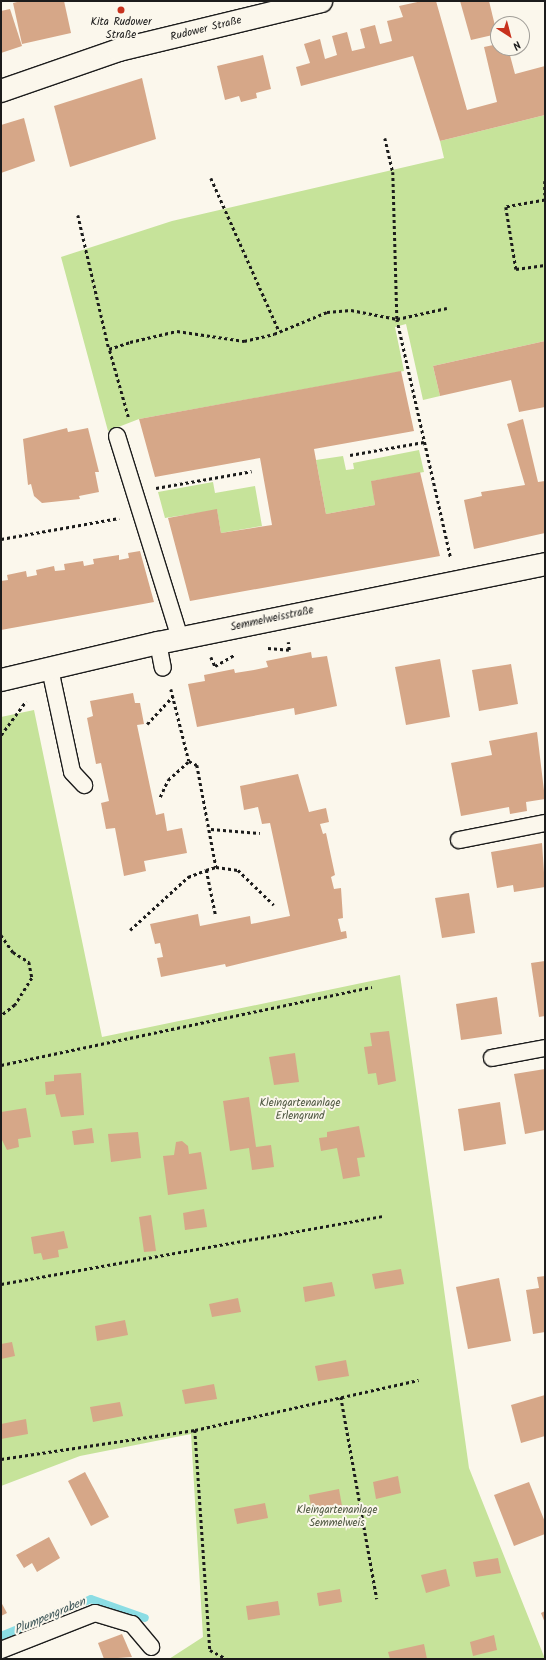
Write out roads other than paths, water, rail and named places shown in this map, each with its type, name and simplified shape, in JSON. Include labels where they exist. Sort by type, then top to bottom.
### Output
[{"type":"street","name":"Rudower Straße","points":[[1,91],[119,50],[321,1]]},
{"type":"street","name":"Semmelweisstraße","points":[[1,680],[180,638],[545,564]]},
{"type":"lane","points":[[117,436],[180,638]]},
{"type":"lane","points":[[158,643],[163,668]]},
{"type":"lane","points":[[50,669],[72,772],[84,784]]},
{"type":"lane","points":[[459,840],[545,823]]},
{"type":"lane","points":[[492,1058],[545,1048]]},
{"type":"lane","points":[[1,1650],[95,1613],[132,1624],[151,1647]]},
{"type":"waterway","name":"Plumpengraben","points":[[1,1636],[91,1599],[145,1618]]},
{"type":"place","name":"Kita Rudower Straße","points":[[121,10]]},
{"type":"park label","name":"Kleingartenanlage Erlengrund","points":[[300,1110]]},
{"type":"park label","name":"Kleingartenanlage Semmelweis","points":[[337,1517]]}]
